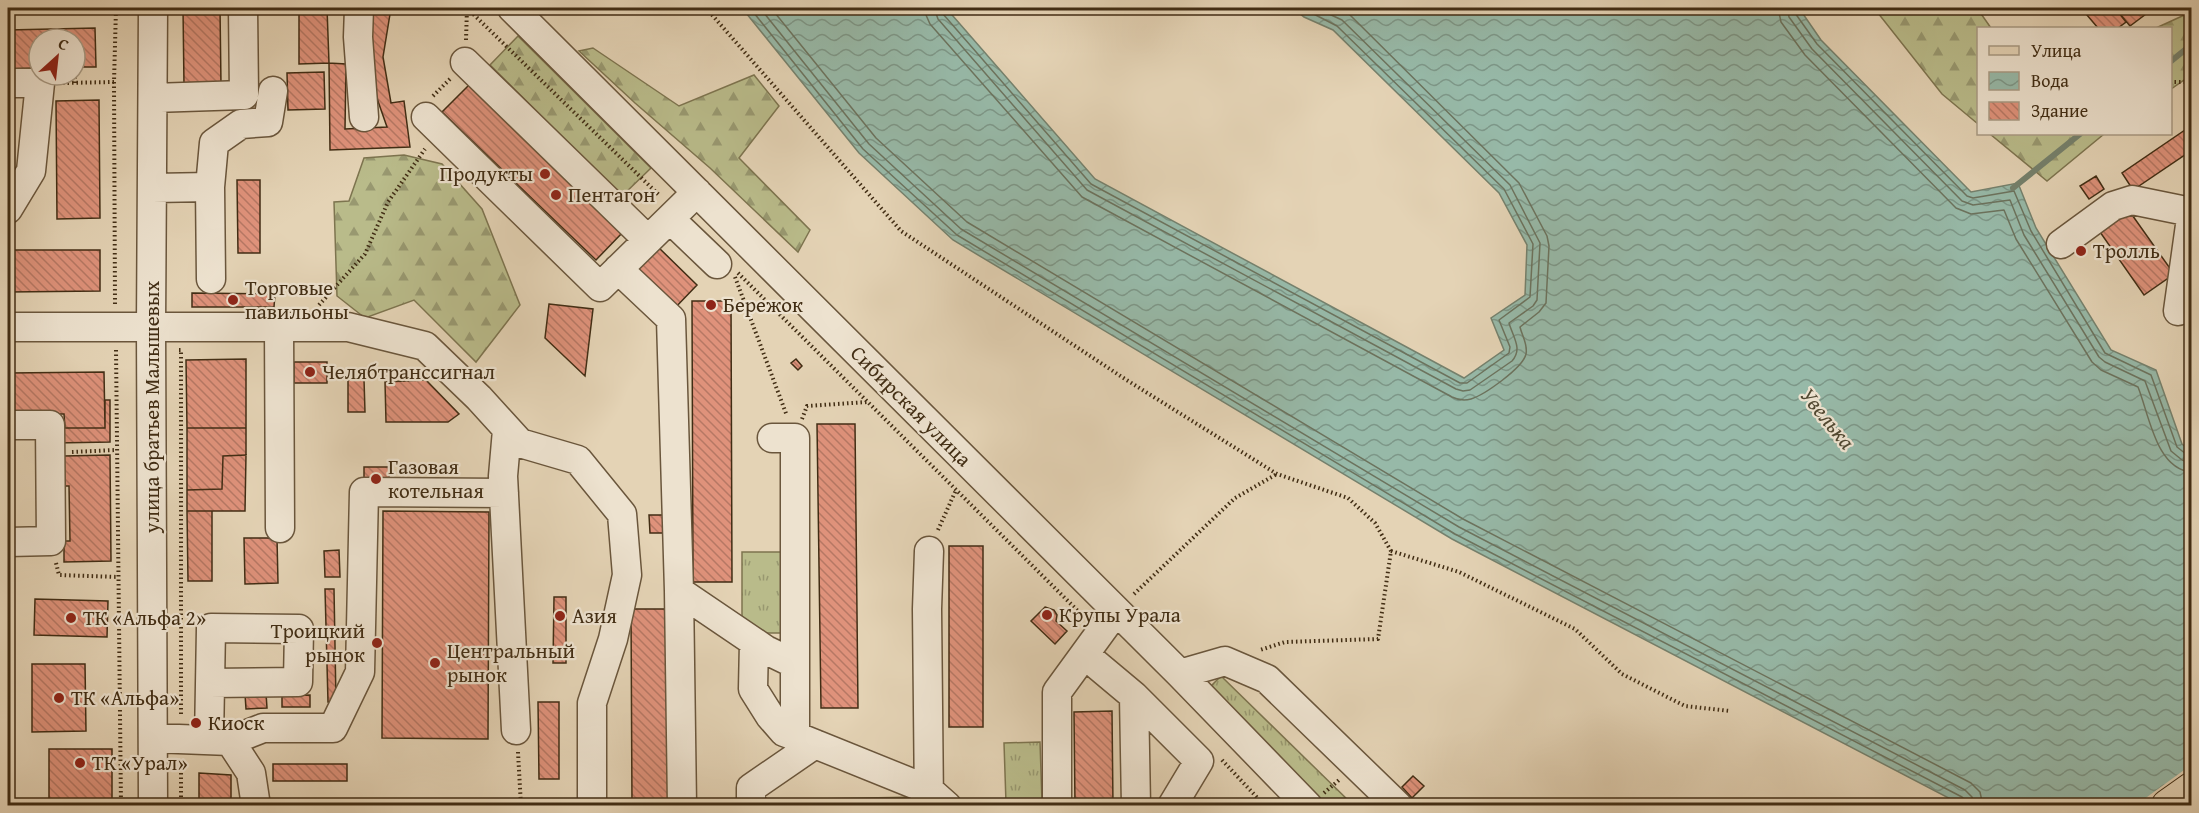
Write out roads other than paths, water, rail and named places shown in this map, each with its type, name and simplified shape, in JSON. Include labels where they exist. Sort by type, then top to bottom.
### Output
[{"type":"main road","points":[[2168,806],[2192,789]]},
{"type":"street","name":"улица братьев Малышевых","points":[[153,8],[151,338],[153,806]]},
{"type":"street","points":[[153,98],[244,95],[243,8]]},
{"type":"street","points":[[359,8],[358,37],[364,117]]},
{"type":"street","name":"Сибирская улица","points":[[512,8],[697,192],[1100,633],[1180,674],[1313,802]]},
{"type":"street","points":[[465,62],[648,240]]},
{"type":"street","points":[[8,83],[40,83],[31,171],[8,209]]},
{"type":"street","points":[[211,279],[210,187],[214,143],[241,124],[268,122],[273,91]]},
{"type":"street","points":[[426,117],[600,287],[697,192]]},
{"type":"street","points":[[153,188],[210,187]]},
{"type":"street","points":[[2061,244],[2113,206],[2132,200],[2191,211],[2178,311]]},
{"type":"street","points":[[673,215],[717,264]]},
{"type":"street","points":[[618,269],[671,319],[680,591],[682,806]]},
{"type":"street","points":[[8,327],[116,327],[151,338],[289,327],[348,327],[425,346],[479,398],[520,443],[578,460],[622,514],[627,575],[613,639],[592,703],[592,806]]},
{"type":"street","points":[[280,528],[289,327]]},
{"type":"street","points":[[8,425],[50,425],[51,542],[8,542]]},
{"type":"street","points":[[507,430],[503,476],[516,730]]},
{"type":"street","points":[[783,438],[795,664],[805,740]]},
{"type":"street","points":[[153,738],[207,740],[263,728],[333,728],[360,672],[364,492],[504,493]]},
{"type":"street","points":[[754,642],[753,689],[770,716],[784,732],[935,800],[927,609],[929,550]]},
{"type":"street","points":[[680,591],[766,650],[795,664]]},
{"type":"street","points":[[1057,806],[1057,692],[1100,633],[1134,696],[1199,761],[1172,806]]},
{"type":"street","points":[[1180,674],[1225,662],[1267,679],[1398,806]]},
{"type":"street","points":[[207,740],[210,683]]},
{"type":"street","points":[[1134,696],[1136,806]]},
{"type":"street","points":[[207,740],[251,773],[256,806]]},
{"type":"street","points":[[751,806],[751,788],[805,740]]},
{"type":"water","name":"Увелька","points":[[742,8],[946,8],[1095,179],[1464,378],[1504,350],[1491,318],[1525,295],[1527,245],[1499,193],[1333,30],[1304,17],[1293,8],[1799,8],[1821,40],[1971,192],[2018,183],[2036,228],[2111,350],[2156,370],[2182,444],[2191,451],[2191,805],[1962,805],[1452,539],[953,240],[859,153]]},
{"type":"waterway","points":[[2172,60],[2186,49]]},
{"type":"waterway","points":[[2013,188],[2079,135]]},
{"type":"place","name":"Продукты","points":[[545,174]]},
{"type":"place","name":"Пентагон","points":[[556,195]]},
{"type":"place","name":"Тролль","points":[[2081,251]]},
{"type":"place","name":"Торговые павильоны","points":[[233,300]]},
{"type":"place","name":"Бережок","points":[[711,305]]},
{"type":"place","name":"Челябтранссигнал","points":[[310,372]]},
{"type":"place","name":"Газовая котельная","points":[[376,479]]},
{"type":"place","name":"Крупы Урала","points":[[1047,615]]},
{"type":"place","name":"Азия","points":[[560,616]]},
{"type":"place","name":"ТК «Альфа 2»","points":[[71,618]]},
{"type":"place","name":"Троицкий рынок","points":[[377,643]]},
{"type":"place","name":"Центральный рынок","points":[[435,663]]},
{"type":"place","name":"ТК «Альфа»","points":[[59,698]]},
{"type":"place","name":"Киоск","points":[[196,723]]},
{"type":"place","name":"ТК «Урал»","points":[[80,763]]}]
